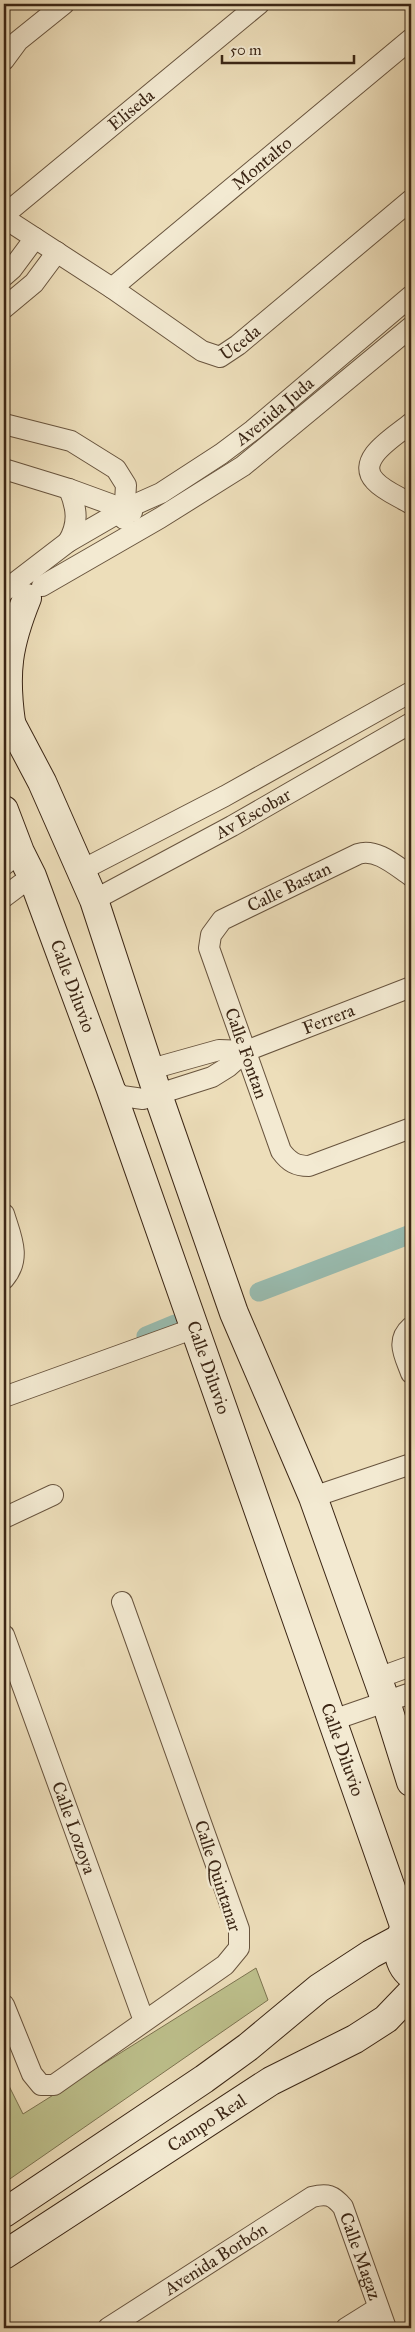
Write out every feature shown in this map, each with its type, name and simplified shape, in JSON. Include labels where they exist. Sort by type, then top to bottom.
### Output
[{"type":"street","points":[[4,60],[18,41],[64,4]]},
{"type":"street","name":"Eliseda","points":[[4,217],[259,4]]},
{"type":"street","name":"Montalto","points":[[112,288],[411,38]]},
{"type":"street","name":"Uceda","points":[[4,217],[112,288],[202,351],[220,357],[238,345],[411,200]]},
{"type":"street","points":[[4,276],[12,269],[35,238]]},
{"type":"street","points":[[4,308],[34,283],[58,252]]},
{"type":"street","name":"Avenida Juda","points":[[4,617],[68,542],[125,509],[161,494],[221,454],[253,430],[411,296]]},
{"type":"street","name":"Avenida Juda","points":[[24,592],[160,518],[243,466],[411,327]]},
{"type":"street","points":[[411,423],[372,455],[369,464],[370,474],[380,485],[411,504]]},
{"type":"street","points":[[4,424],[71,441],[161,494]]},
{"type":"street","name":"Avenida Juda","points":[[4,470],[70,489],[136,514],[146,514],[161,508],[207,480],[243,466]]},
{"type":"street","name":"Avenida Juda","points":[[24,592],[110,535],[124,520],[126,485],[116,469]]},
{"type":"street","points":[[68,542],[75,530],[76,516],[76,506],[70,489]]},
{"type":"street","points":[[24,592],[8,659],[7,716],[42,782],[94,900],[154,1082],[234,1313],[313,1498],[392,1691],[411,1782]]},
{"type":"street","points":[[82,870],[225,796],[411,692]]},
{"type":"street","points":[[370,715],[390,735]]},
{"type":"street","name":"Av Escobar","points":[[94,900],[232,826],[411,723]]},
{"type":"street","name":"Calle Diluvio","points":[[4,810],[12,858],[32,876],[110,1087],[333,1720],[405,1930],[399,1956],[406,1971],[411,1974]]},
{"type":"street","name":"Calle Bastan","points":[[211,936],[222,920],[364,852],[376,854],[411,876]]},
{"type":"street","points":[[4,897],[32,876]]},
{"type":"street","name":"Calle Fontan","points":[[211,936],[209,948],[281,1151],[287,1159],[294,1164],[309,1166],[411,1128]]},
{"type":"street","name":"Ferrera","points":[[110,1087],[122,1096],[132,1099],[143,1099],[154,1082],[212,1076],[228,1067],[246,1051],[411,987]]},
{"type":"street","points":[[4,1214],[15,1249],[13,1266],[4,1279]]},
{"type":"street","points":[[4,1397],[234,1313]]},
{"type":"street","points":[[408,1330],[402,1348],[411,1373]]},
{"type":"street","points":[[313,1498],[411,1464]]},
{"type":"street","points":[[4,1518],[53,1495]]},
{"type":"street","name":"Calle Quintanar","points":[[4,2005],[32,2074],[41,2084],[54,2085],[225,1965],[239,1948],[239,1929],[122,1602]]},
{"type":"street","name":"Calle Lozoya","points":[[4,1635],[144,2021]]},
{"type":"street","points":[[333,1720],[392,1691],[411,1666]]},
{"type":"street","name":"Campo Real","points":[[4,2213],[248,2047],[320,1988],[405,1930]]},
{"type":"street","name":"Campo Real","points":[[4,2255],[272,2080],[398,2018],[411,1992]]},
{"type":"street","points":[[128,2130],[139,2133],[149,2142],[154,2156]]},
{"type":"street","name":"Calle Magaz","points":[[324,2193],[334,2197],[343,2207],[386,2328]]},
{"type":"street","name":"Avenida Borbón","points":[[108,2328],[312,2196],[324,2193]]},
{"type":"street","points":[[346,2328],[378,2308]]},
{"type":"green space","points":[[256,1968],[268,2000],[4,2183],[4,2076],[23,2114]]},
{"type":"waterway","points":[[259,1292],[411,1234]]},
{"type":"waterway","points":[[146,1336],[175,1324]]}]
